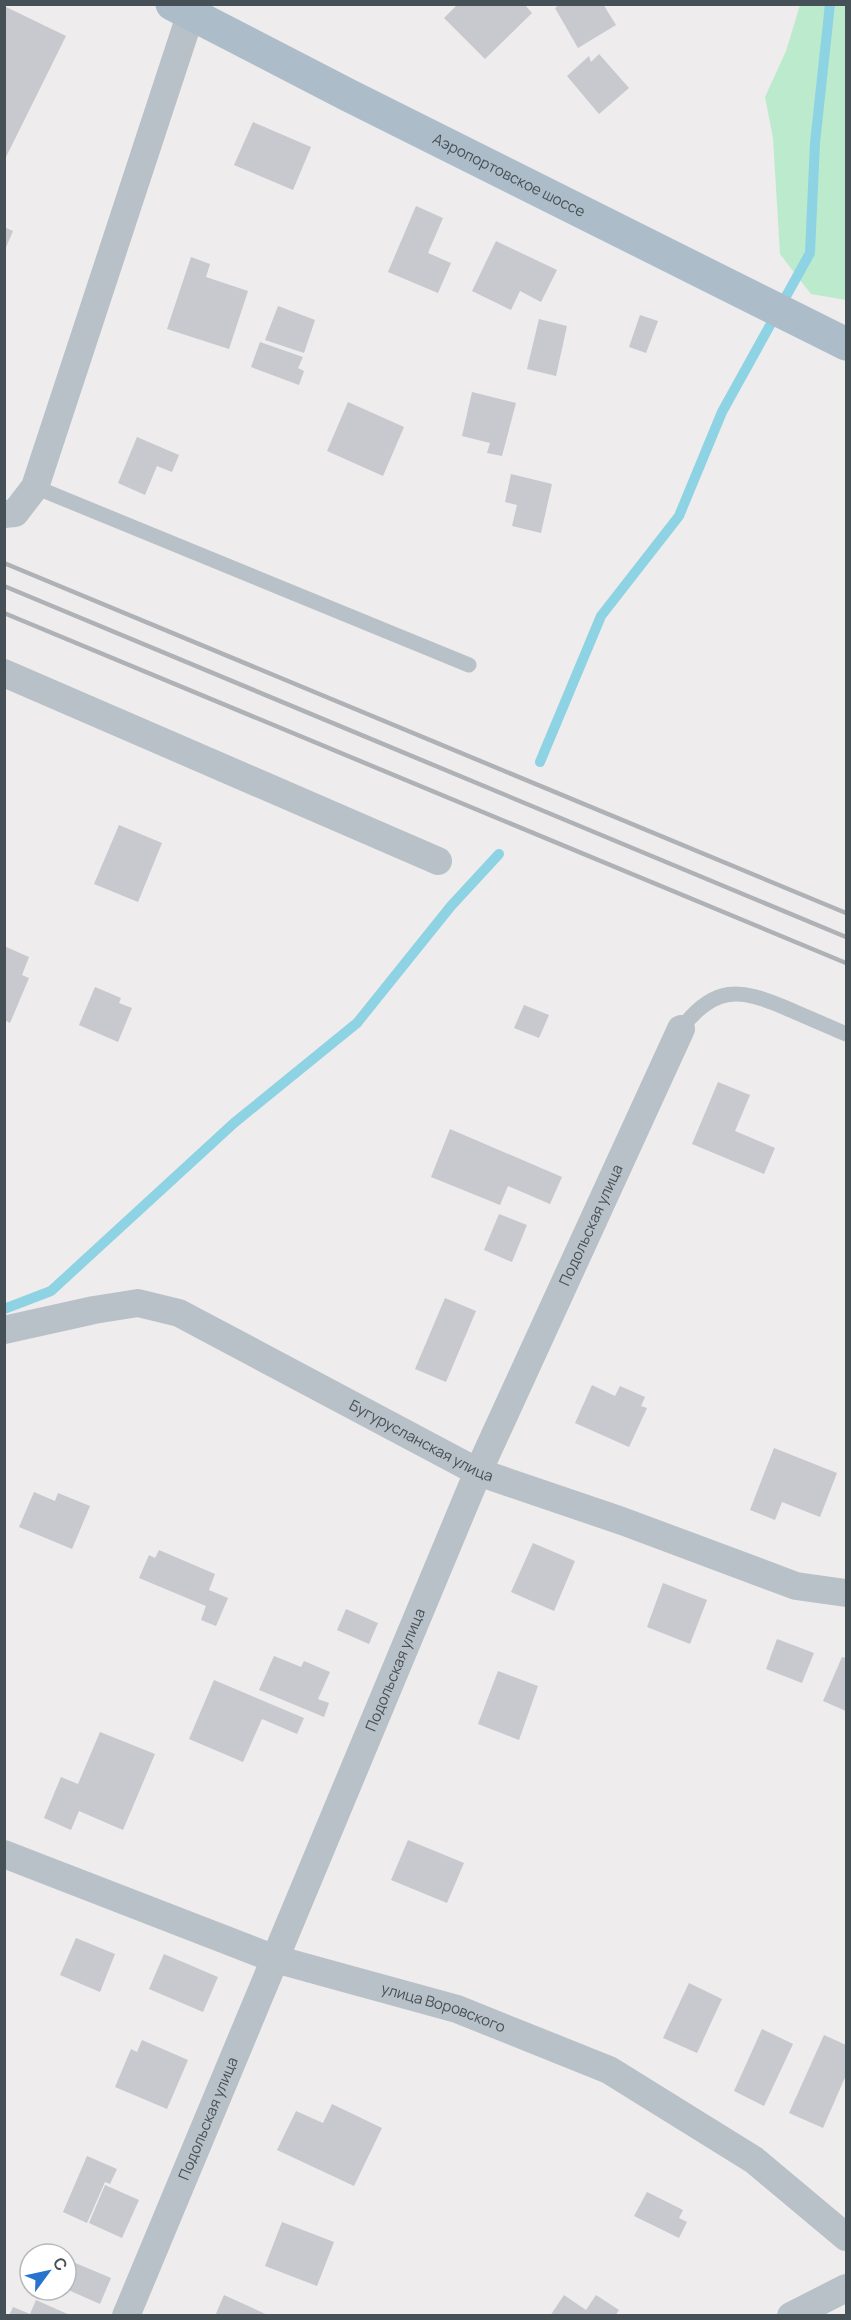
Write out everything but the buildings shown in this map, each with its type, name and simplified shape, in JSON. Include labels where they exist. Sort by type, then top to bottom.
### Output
[{"type":"main road","name":"Аэропортовское шоссе","points":[[182,9],[846,345]]},
{"type":"street","points":[[4,514],[15,513],[35,487],[182,9]]},
{"type":"street","points":[[4,673],[438,861]]},
{"type":"street","name":"Подольская улица","points":[[126,2316],[478,1472],[681,1029]]},
{"type":"street","name":"Бугурусланская улица","points":[[4,1330],[94,1310],[138,1303],[179,1313],[478,1472],[622,1521],[796,1586],[846,1593]]},
{"type":"street","name":"улица Воровского","points":[[4,1854],[275,1959],[457,2009],[609,2070],[754,2160],[846,2237]]},
{"type":"street","points":[[792,2316],[846,2288]]},
{"type":"lane","points":[[35,487],[469,664]]},
{"type":"lane","points":[[681,1029],[694,1012],[709,1002],[725,995],[742,993],[762,998],[846,1034]]},
{"type":"green space","points":[[800,5],[846,5],[846,300],[811,294],[780,254],[773,138],[765,97],[786,51]]},
{"type":"waterway","points":[[540,762],[601,616],[679,516],[722,412],[810,253],[815,143],[830,4]]},
{"type":"waterway","points":[[4,1309],[51,1291],[234,1123],[357,1023],[451,906],[499,854]]},
{"type":"railway","points":[[4,563],[846,913]]},
{"type":"railway","points":[[4,586],[846,937]]},
{"type":"railway","points":[[4,613],[846,963]]}]
